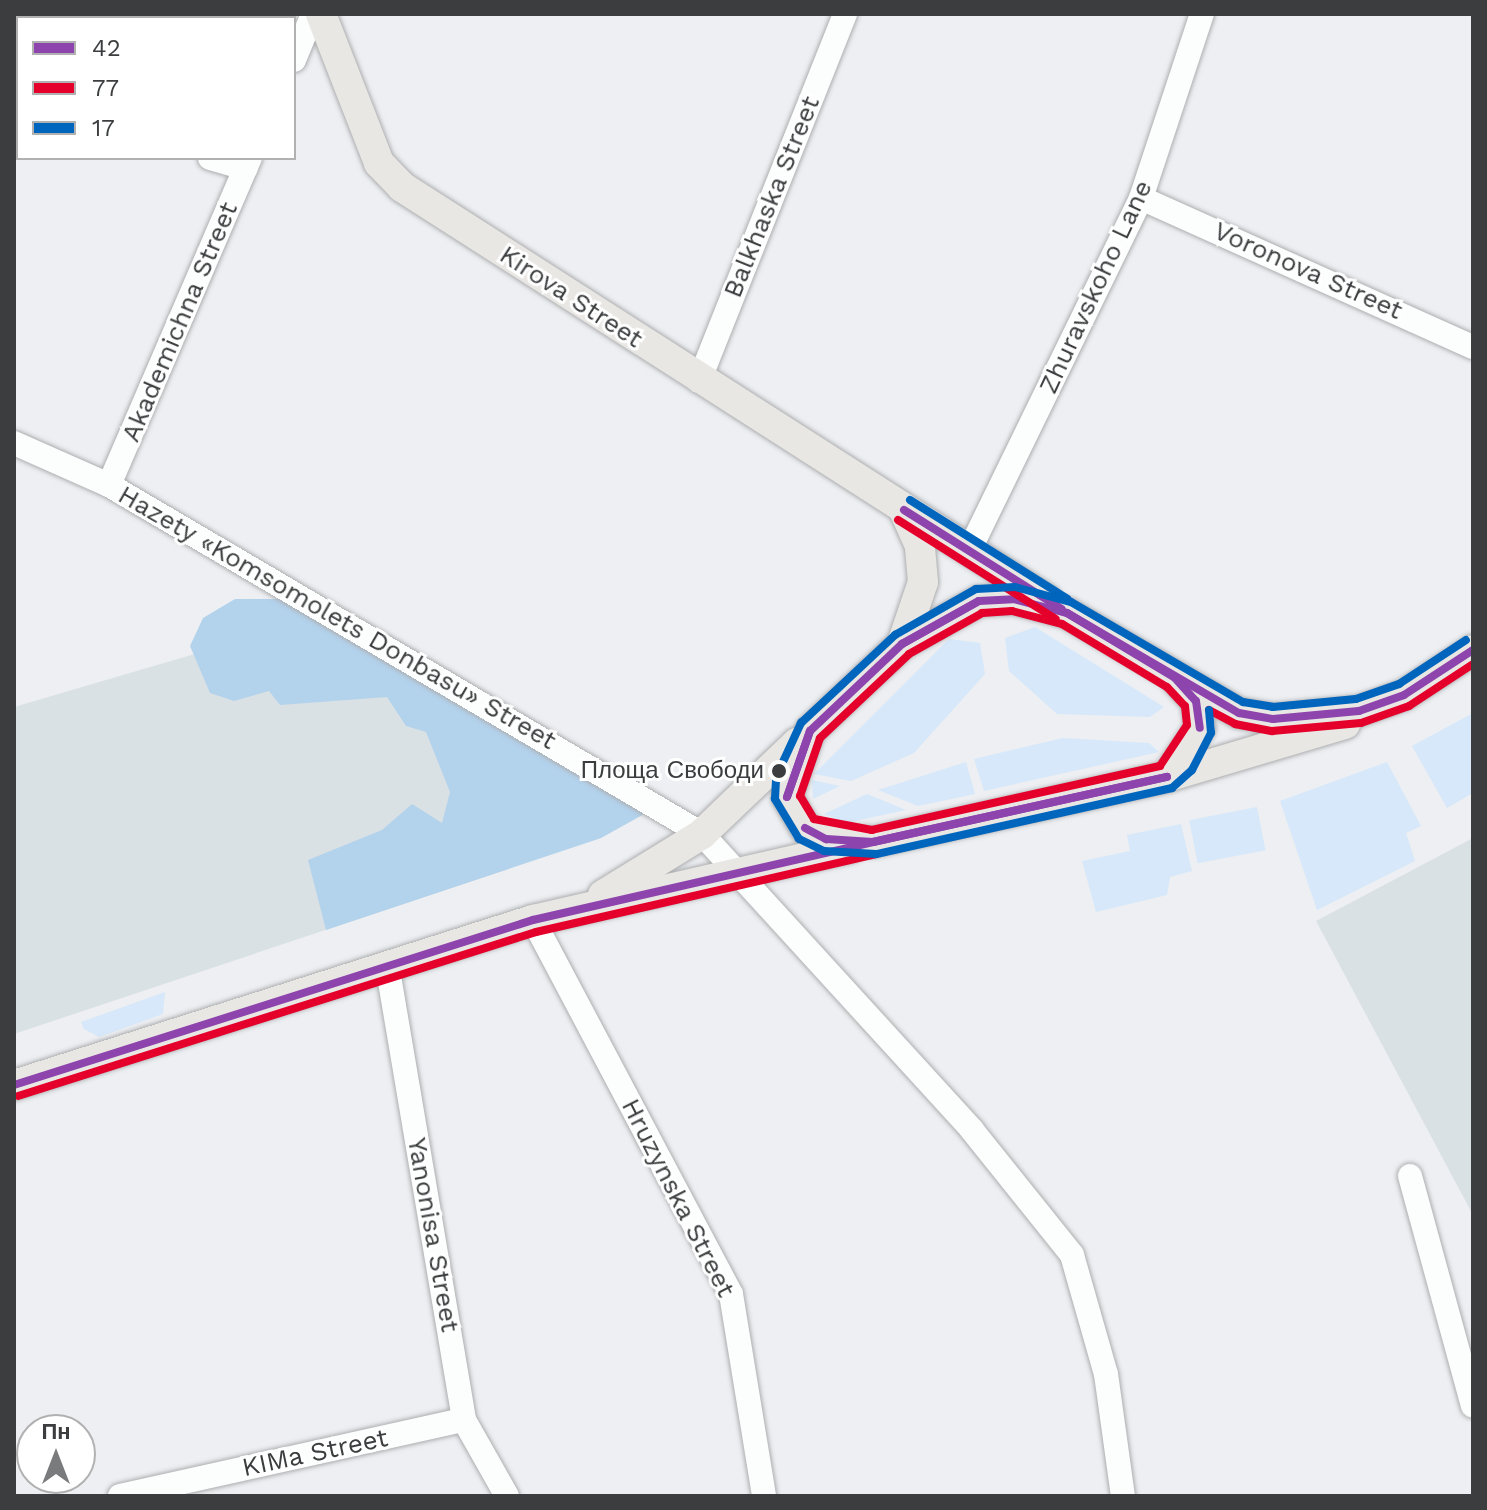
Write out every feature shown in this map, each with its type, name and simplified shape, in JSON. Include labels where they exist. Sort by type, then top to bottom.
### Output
[{"type":"main road","name":"Kirova Street","points":[[321,14],[390,177],[699,381],[1175,678],[1239,713],[1273,719],[1316,720],[1404,695],[1473,650]]},
{"type":"main road","name":"Kirova Street","points":[[902,644],[923,582],[920,546],[904,510]]},
{"type":"main road","name":"Kirova Street","points":[[1067,613],[1013,599],[979,601],[902,644],[810,731],[787,781],[794,815],[826,839],[873,842],[1167,777],[1200,728],[1196,701],[1175,678]]},
{"type":"main road","points":[[1167,777],[1316,738],[1404,695]]},
{"type":"main road","points":[[584,907],[702,834],[810,731]]},
{"type":"main road","points":[[14,1085],[533,920],[873,842]]},
{"type":"street","points":[[296,55],[313,14]]},
{"type":"street","name":"Balkhaska Street","points":[[699,381],[845,14]]},
{"type":"street","name":"Zhuravskoho Lane","points":[[969,551],[1141,198],[1202,14]]},
{"type":"street","points":[[225,160],[248,163]]},
{"type":"street","name":"Akademichna Street","points":[[109,485],[248,163]]},
{"type":"street","name":"Voronova Street","points":[[1141,198],[1473,347]]},
{"type":"street","name":"Hazety «Komsomolets Donbasu» Street","points":[[14,443],[109,485],[702,834],[742,872],[972,1130],[1072,1255],[1106,1374],[1123,1496]]},
{"type":"street","name":"Hruzynska Street","points":[[533,920],[731,1294],[764,1496]]},
{"type":"street","name":"Yanonisa Street","points":[[387,964],[464,1420],[507,1496]]},
{"type":"street","points":[[1410,1176],[1473,1406]]},
{"type":"street","name":"KIMa Street","points":[[120,1496],[464,1420]]},
{"type":"shaded area","points":[[235,599],[278,599],[321,617],[653,809],[601,838],[326,930],[308,860],[382,830],[412,804],[442,823],[450,792],[426,732],[406,726],[387,697],[280,705],[269,691],[234,701],[210,693],[190,646],[203,618]]},
{"type":"shaded area","points":[[321,617],[653,809],[601,838],[14,1034],[14,707]]},
{"type":"shaded area","points":[[1035,627],[1164,707],[1150,717],[1057,714],[1009,671],[1005,638]]},
{"type":"shaded area","points":[[949,639],[980,643],[985,674],[914,753],[851,781],[814,774]]},
{"type":"shaded area","points":[[1473,713],[1473,793],[1447,808],[1412,746]]},
{"type":"shaded area","points":[[1063,738],[1149,743],[1159,752],[984,791],[974,759]]},
{"type":"shaded area","points":[[966,762],[975,794],[918,806],[878,790]]},
{"type":"shaded area","points":[[1387,762],[1421,826],[1406,833],[1415,861],[1317,910],[1280,801]]},
{"type":"shaded area","points":[[812,780],[840,786],[813,799]]},
{"type":"shaded area","points":[[867,794],[906,810],[846,823],[824,814]]},
{"type":"shaded area","points":[[1257,807],[1265,850],[1198,863],[1189,820]]},
{"type":"shaded area","points":[[1181,824],[1192,871],[1170,877],[1167,895],[1096,912],[1082,861],[1130,851],[1127,835]]},
{"type":"shaded area","points":[[1473,838],[1473,1215],[1316,921]]},
{"type":"shaded area","points":[[165,992],[163,1014],[99,1037],[84,1029],[81,1022]]},
{"type":"transit line","name":"17","points":[[910,500],[1068,599]]},
{"type":"transit line","name":"42","points":[[904,510],[1062,609]]},
{"type":"transit line","name":"77","points":[[898,520],[1056,619]]},
{"type":"transit line","name":"17","points":[[1209,710],[1211,733],[1192,770],[1172,788],[876,854],[824,851],[799,839],[775,799],[776,777],[801,723],[895,635],[976,589],[1015,587],[1071,602],[1243,702],[1273,707],[1356,699],[1399,684],[1466,640]]},
{"type":"transit line","name":"42","points":[[979,601],[1013,599],[1067,613]]},
{"type":"transit line","name":"42","points":[[902,644],[979,601]]},
{"type":"transit line","name":"42","points":[[902,644],[979,601]]},
{"type":"transit line","name":"77","points":[[1012,611],[1062,624],[1167,687],[1185,706],[1187,725],[1160,766],[872,830],[814,819],[800,796],[820,738],[909,654],[982,613],[1012,611]]},
{"type":"transit line","name":"42","points":[[1067,613],[1239,713],[1273,719],[1359,711],[1404,695],[1473,650]]},
{"type":"transit line","name":"42","points":[[1067,613],[1175,678],[1196,701],[1200,728]]},
{"type":"transit line","name":"42","points":[[810,731],[902,644]]},
{"type":"transit line","name":"77","points":[[1209,710],[1235,724],[1272,731],[1361,723],[1409,706],[1473,664]]},
{"type":"transit line","name":"42","points":[[787,797],[810,731]]},
{"type":"transit line","name":"42","points":[[787,797],[810,731]]},
{"type":"transit line","name":"42","points":[[873,842],[1167,777]]},
{"type":"transit line","name":"42","points":[[873,842],[1167,777]]},
{"type":"transit line","name":"42","points":[[805,828],[826,839],[873,842]]},
{"type":"transit line","name":"42","points":[[14,1085],[533,920],[873,842]]},
{"type":"transit line","name":"77","points":[[18,1096],[536,932],[876,854]]},
{"type":"place","name":"Площа Свободи","points":[[779,771]]}]
